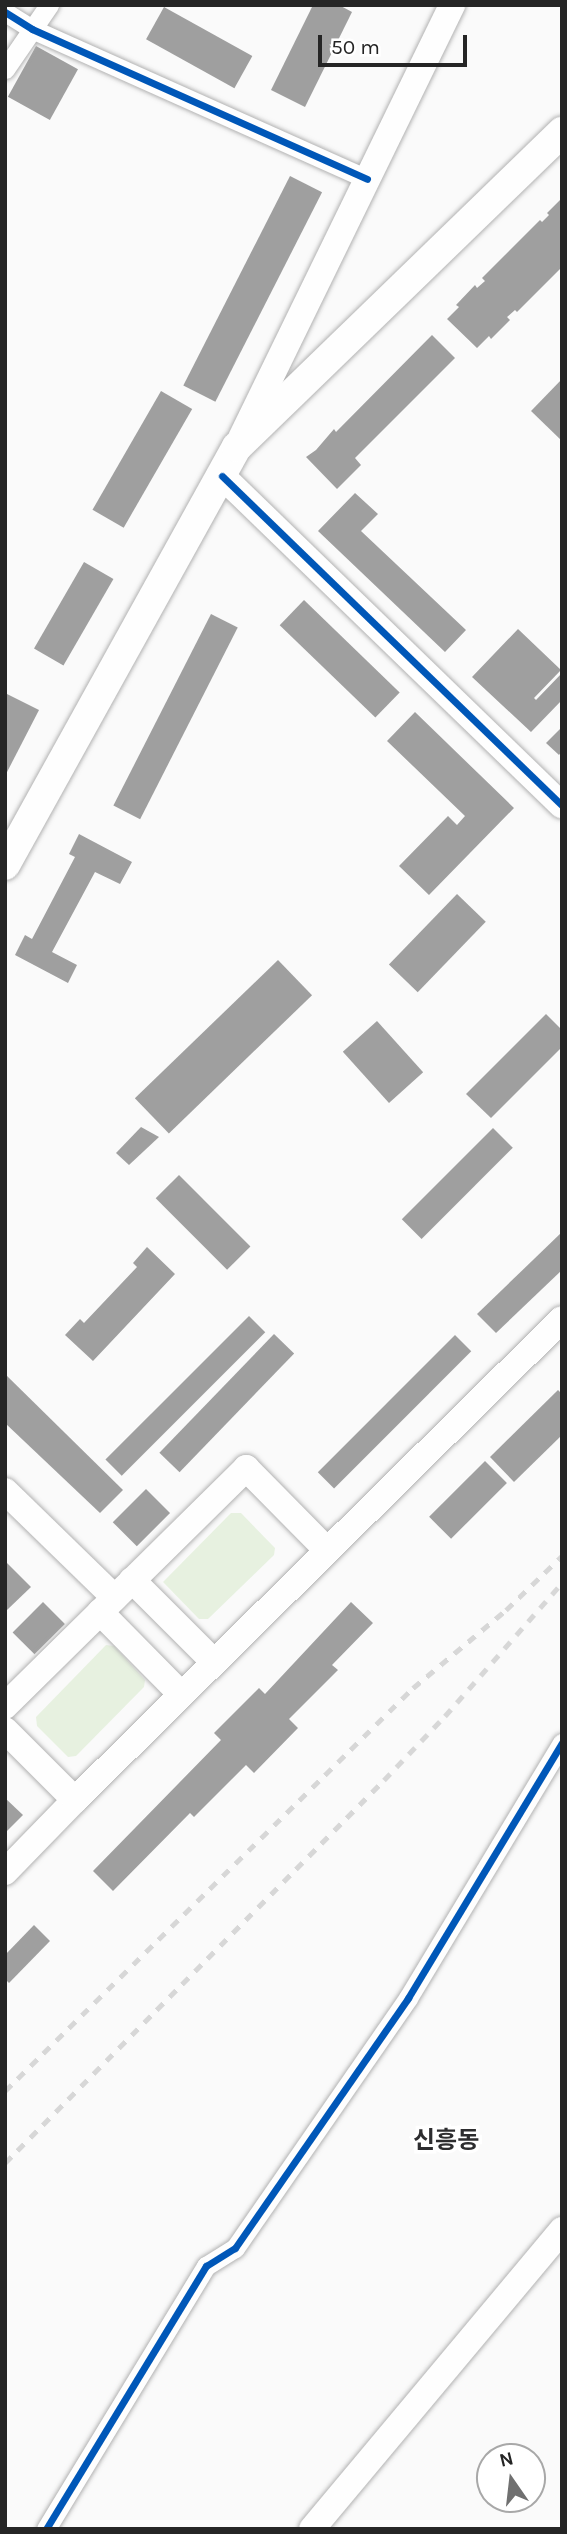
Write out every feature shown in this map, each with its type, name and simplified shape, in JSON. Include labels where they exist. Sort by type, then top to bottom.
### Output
[{"type":"main road","points":[[5,865],[222,476],[452,5]]},
{"type":"main road","points":[[237,447],[562,132]]},
{"type":"main road","points":[[222,476],[562,805]]},
{"type":"main road","points":[[5,1872],[181,1694],[562,1320]]},
{"type":"main road","points":[[5,1706],[246,1468],[327,1550]]},
{"type":"main road","points":[[5,1491],[116,1597],[214,1662]]},
{"type":"main road","points":[[116,1597],[181,1694]]},
{"type":"main road","points":[[5,1730],[75,1800]]},
{"type":"main road","points":[[312,2529],[562,2230]]},
{"type":"street","points":[[5,69],[49,5]]},
{"type":"street","points":[[5,12],[32,29],[367,179]]},
{"type":"street","points":[[46,2529],[206,2266],[235,2248],[408,1998],[562,1743]]},
{"type":"green space","points":[[231,1513],[241,1513],[275,1548],[274,1555],[208,1619],[199,1619],[163,1582]]},
{"type":"green space","points":[[106,1645],[114,1646],[145,1680],[144,1687],[76,1756],[68,1757],[37,1726],[36,1717]]},
{"type":"building","points":[[313,5],[339,5],[352,12],[305,107],[271,90]]},
{"type":"building","points":[[164,7],[252,56],[234,88],[146,39]]},
{"type":"building","points":[[36,46],[78,69],[50,120],[8,97]]},
{"type":"building","points":[[290,176],[322,192],[215,402],[183,385]]},
{"type":"building","points":[[562,198],[562,267],[517,312],[515,310],[507,317],[510,320],[491,339],[489,336],[477,348],[447,319],[475,285],[477,288],[485,281],[482,278],[540,220],[542,222],[549,215],[547,213]]},
{"type":"building","points":[[432,335],[455,358],[355,458],[361,465],[337,489],[306,457],[316,450],[334,429],[336,432]]},
{"type":"building","points":[[562,379],[562,441],[531,411]]},
{"type":"building","points":[[161,391],[192,409],[124,528],[93,510]]},
{"type":"building","points":[[355,493],[378,514],[361,531],[466,630],[445,652],[318,531]]},
{"type":"building","points":[[84,562],[113,579],[63,666],[34,649]]},
{"type":"building","points":[[304,600],[400,692],[375,718],[280,625]]},
{"type":"building","points":[[211,614],[238,628],[140,819],[113,806]]},
{"type":"building","points":[[518,629],[561,670],[534,698],[536,700],[562,673],[562,700],[531,732],[472,677]]},
{"type":"building","points":[[5,693],[39,710],[5,776]]},
{"type":"building","points":[[415,712],[514,808],[429,895],[399,866],[448,816],[457,825],[465,816],[387,741]]},
{"type":"building","points":[[562,727],[562,751],[559,755],[546,743]]},
{"type":"building","points":[[79,834],[132,862],[120,884],[95,872],[52,952],[77,965],[68,983],[15,955],[25,935],[32,939],[75,857],[69,854]]},
{"type":"building","points":[[457,894],[486,922],[418,992],[389,964]]},
{"type":"building","points":[[278,960],[312,995],[169,1133],[135,1098]]},
{"type":"building","points":[[546,1014],[562,1030],[562,1047],[491,1118],[466,1094]]},
{"type":"building","points":[[377,1021],[423,1072],[389,1103],[343,1052]]},
{"type":"building","points":[[141,1127],[159,1137],[129,1165],[116,1153]]},
{"type":"building","points":[[493,1128],[513,1148],[422,1239],[402,1219]]},
{"type":"building","points":[[179,1175],[250,1246],[227,1270],[156,1198]]},
{"type":"building","points":[[562,1232],[562,1270],[496,1333],[477,1314]]},
{"type":"building","points":[[147,1247],[175,1274],[93,1361],[65,1335],[80,1319],[84,1323],[137,1267],[133,1263]]},
{"type":"building","points":[[249,1316],[265,1332],[122,1476],[105,1460]]},
{"type":"building","points":[[274,1334],[294,1353],[180,1472],[159,1453]]},
{"type":"building","points":[[455,1335],[471,1351],[334,1488],[318,1472]]},
{"type":"building","points":[[5,1374],[123,1490],[100,1513],[5,1423]]},
{"type":"building","points":[[558,1390],[562,1394],[562,1435],[514,1482],[490,1457]]},
{"type":"building","points":[[485,1461],[507,1483],[451,1539],[429,1517]]},
{"type":"building","points":[[146,1489],[170,1513],[137,1546],[113,1522]]},
{"type":"building","points":[[5,1561],[31,1587],[7,1610],[5,1609]]},
{"type":"building","points":[[43,1602],[65,1624],[35,1654],[13,1632]]},
{"type":"building","points":[[351,1602],[373,1623],[332,1665],[338,1670],[289,1719],[298,1728],[254,1773],[246,1765],[194,1817],[190,1813],[113,1891],[93,1871],[221,1740],[214,1733],[259,1688],[265,1694]]},
{"type":"building","points":[[5,1798],[23,1815],[5,1833]]},
{"type":"building","points":[[34,1925],[50,1941],[9,1983],[5,1979],[5,1955]]},
{"type":"railway","points":[[5,2091],[413,1688],[506,1610],[562,1556]]},
{"type":"railway","points":[[5,2163],[384,1780],[445,1716],[562,1583]]},
{"type":"cycle path","points":[[5,12],[32,29],[367,179]]},
{"type":"cycle path","points":[[222,476],[562,805]]},
{"type":"cycle path","points":[[46,2529],[206,2266],[235,2248],[408,1998],[562,1743]]},
{"type":"district","name":"신흥동","points":[[446,2141]]}]
